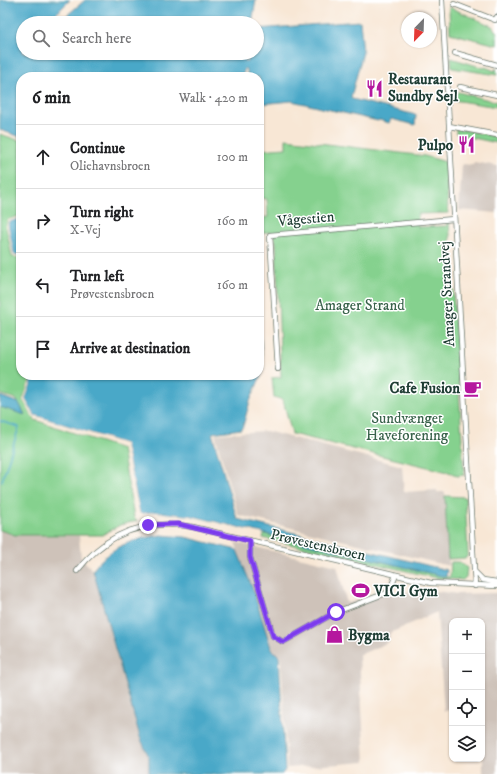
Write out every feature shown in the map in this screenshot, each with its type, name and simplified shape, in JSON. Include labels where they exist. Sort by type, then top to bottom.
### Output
[{"type":"street","name":"Amager Strandvej","points":[[442,0],[475,586]]},
{"type":"street","points":[[454,4],[495,20],[497,18]]},
{"type":"street","points":[[455,53],[497,65]]},
{"type":"street","points":[[460,86],[497,95]]},
{"type":"street","points":[[449,126],[497,134]]},
{"type":"street","name":"Vågestien","points":[[278,369],[270,235],[454,219]]},
{"type":"street","name":"Prøvestensbroen","points":[[77,571],[96,550],[107,541],[127,531],[148,525],[178,524],[431,583],[497,586]]},
{"type":"street","points":[[250,541],[250,557],[273,636],[283,642],[336,612],[389,592],[396,575]]},
{"type":"street","points":[[474,571],[482,580],[497,582]]},
{"type":"shaded area","points":[[474,162],[497,166],[497,213],[459,210],[462,164],[473,165]]},
{"type":"shaded area","points":[[266,431],[402,466],[404,492],[437,490],[437,492],[445,492],[449,566],[238,515],[215,434]]},
{"type":"shaded area","points":[[0,530],[15,535],[79,536],[81,558],[93,570],[140,737],[149,757],[149,774],[0,774]]},
{"type":"shaded area","points":[[235,542],[337,566],[347,603],[382,594],[428,590],[458,594],[497,593],[497,774],[483,774],[483,762],[485,762],[485,618],[449,618],[449,710],[444,711],[437,612],[390,633],[389,642],[359,655],[365,762],[287,768],[281,655],[279,656],[271,648]]},
{"type":"green space","points":[[449,7],[492,26],[497,33],[497,45],[450,33]]},
{"type":"green space","points":[[451,58],[495,71],[496,68],[497,75],[452,68]]},
{"type":"green space","points":[[454,91],[497,102],[497,107],[453,100]]},
{"type":"green space","points":[[456,128],[497,137],[497,143],[459,135],[456,133]]},
{"type":"green space","points":[[0,134],[16,139],[16,217],[8,220],[6,226],[12,257],[16,257],[16,380],[30,380],[23,400],[35,420],[122,449],[134,517],[137,521],[120,525],[102,535],[15,535],[0,530],[0,407],[25,414],[16,399],[0,394]]},
{"type":"green space","points":[[286,139],[425,156],[446,162],[448,213],[418,214],[418,227],[447,226],[447,221],[449,221],[453,279],[446,280],[447,288],[453,288],[464,475],[457,476],[452,473],[292,434],[283,400],[274,397],[272,378],[281,377],[276,242],[270,232],[264,233],[264,218],[268,217],[267,199],[264,199],[264,150],[286,148]]},
{"type":"green space","points":[[445,496],[465,497],[468,554],[466,558],[448,559]]},
{"type":"green space","points":[[264,534],[446,577],[450,577],[451,562],[460,562],[467,568],[466,577],[463,580],[437,578],[263,538]]},
{"type":"water","points":[[0,0],[70,0],[54,16],[16,16],[16,60],[245,60],[247,62],[248,60],[264,60],[264,28],[360,21],[363,52],[351,97],[352,99],[416,115],[415,125],[391,119],[389,123],[378,121],[292,101],[264,104],[264,72],[247,72],[245,68],[244,72],[16,72],[16,135],[0,130]]},
{"type":"water","points":[[85,0],[256,0],[253,16],[66,16]]},
{"type":"water","points":[[16,220],[16,255],[14,255],[8,222]]},
{"type":"water","points":[[32,380],[259,380],[250,401],[241,429],[212,433],[237,519],[447,570],[446,577],[191,516],[155,512],[140,514],[125,444],[34,415],[25,399]]},
{"type":"water","points":[[0,396],[19,403],[25,415],[0,407]]},
{"type":"water","points":[[161,535],[185,537],[237,550],[252,587],[271,648],[279,656],[285,770],[282,774],[149,774],[149,757],[140,737],[93,570],[115,549],[141,539]]},
{"type":"pier","points":[[16,218],[16,219],[8,222],[8,226],[14,255],[16,255],[16,257],[14,257],[6,226],[8,220]]},
{"type":"pier","points":[[30,380],[32,380],[25,399],[34,415],[125,444],[140,514],[155,512],[191,516],[264,534],[263,536],[191,518],[155,514],[139,516],[123,446],[33,417],[23,400]]},
{"type":"waterway","points":[[0,421],[19,427],[2,481]]},
{"type":"place","name":"Restaurant Sundby Sejl","points":[[375,88]]},
{"type":"place","name":"Pulpo","points":[[466,145]]},
{"type":"place","name":"Cafe Fusion","points":[[473,388]]},
{"type":"place","name":"VICI Gym","points":[[361,591]]},
{"type":"place","name":"Bygma","points":[[335,635]]},
{"type":"route","points":[[148,525],[178,524],[250,541],[250,557],[273,636],[279,641],[283,642],[308,626],[336,612]]},
{"type":"park label","name":"Amager Strand","points":[[360,305]]},
{"type":"park label","name":"Sundvænget Haveforening","points":[[407,426]]}]
